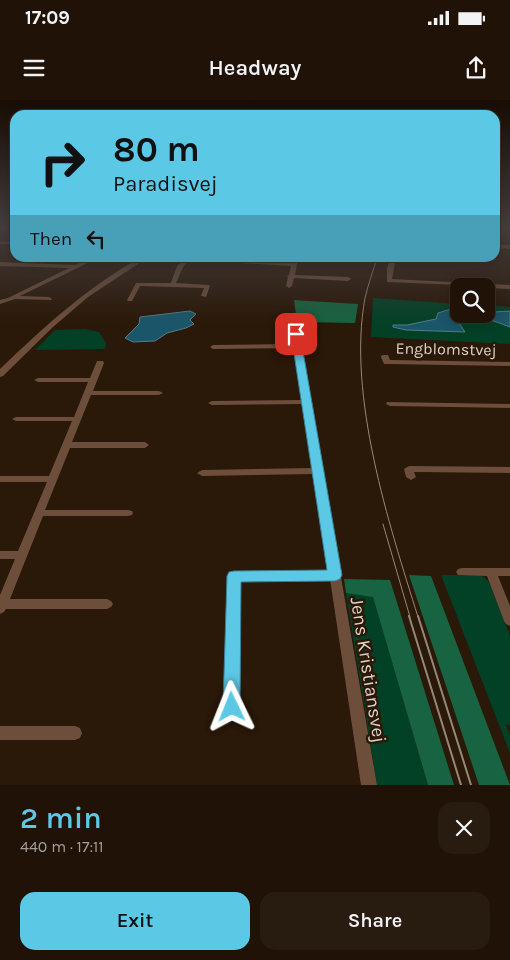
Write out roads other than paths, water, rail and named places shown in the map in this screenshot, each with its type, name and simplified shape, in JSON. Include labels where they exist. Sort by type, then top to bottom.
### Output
[{"type":"street","points":[[0,302],[14,298],[87,262]]},
{"type":"street","points":[[0,374],[81,298],[138,262]]},
{"type":"street","points":[[172,285],[180,266],[184,262]]},
{"type":"street","points":[[258,262],[293,264],[289,286]]},
{"type":"street","points":[[392,262],[389,281],[510,287]]},
{"type":"street","points":[[0,264],[76,267]]},
{"type":"street","points":[[0,272],[7,264]]},
{"type":"street","points":[[290,276],[348,279]]},
{"type":"street","points":[[130,300],[138,284],[207,286],[204,296]]},
{"type":"street","points":[[14,298],[49,298]]},
{"type":"street","name":"Jens Kristiansvej","points":[[294,323],[369,785]]},
{"type":"street","points":[[213,347],[297,346]]},
{"type":"street","name":"Engblomstvej","points":[[385,357],[387,362],[510,364]]},
{"type":"street","points":[[100,363],[1,607],[107,604]]},
{"type":"street","points":[[38,379],[93,380]]},
{"type":"street","points":[[88,392],[159,392]]},
{"type":"street","points":[[212,403],[307,402]]},
{"type":"street","points":[[390,404],[510,406]]},
{"type":"street","points":[[16,420],[77,419]]},
{"type":"street","points":[[67,445],[145,445]]},
{"type":"street","points":[[411,477],[408,469],[510,470]]},
{"type":"street","points":[[202,473],[318,471]]},
{"type":"street","points":[[0,479],[53,479]]},
{"type":"street","points":[[39,513],[128,513]]},
{"type":"street","points":[[0,555],[22,555]]},
{"type":"street","points":[[462,572],[510,572]]},
{"type":"street","points":[[491,572],[510,622]]},
{"type":"street","points":[[232,707],[234,576],[335,575]]},
{"type":"street","points":[[0,733],[74,733]]},
{"type":"water","points":[[450,309],[450,323],[459,323],[465,332],[406,330],[393,327],[393,325],[407,325],[436,319],[438,313]]},
{"type":"water","points":[[190,311],[196,314],[190,320],[194,324],[167,333],[155,341],[133,342],[125,338],[139,324],[140,317]]},
{"type":"water","points":[[510,311],[510,327],[495,321],[495,312]]},
{"type":"tram line","points":[[376,262],[365,298],[361,336],[366,417],[384,501],[418,617]]},
{"type":"tram line","points":[[383,524],[410,617]]},
{"type":"tram line","points":[[409,616],[461,785]]},
{"type":"tram line","points":[[418,616],[471,785]]}]
